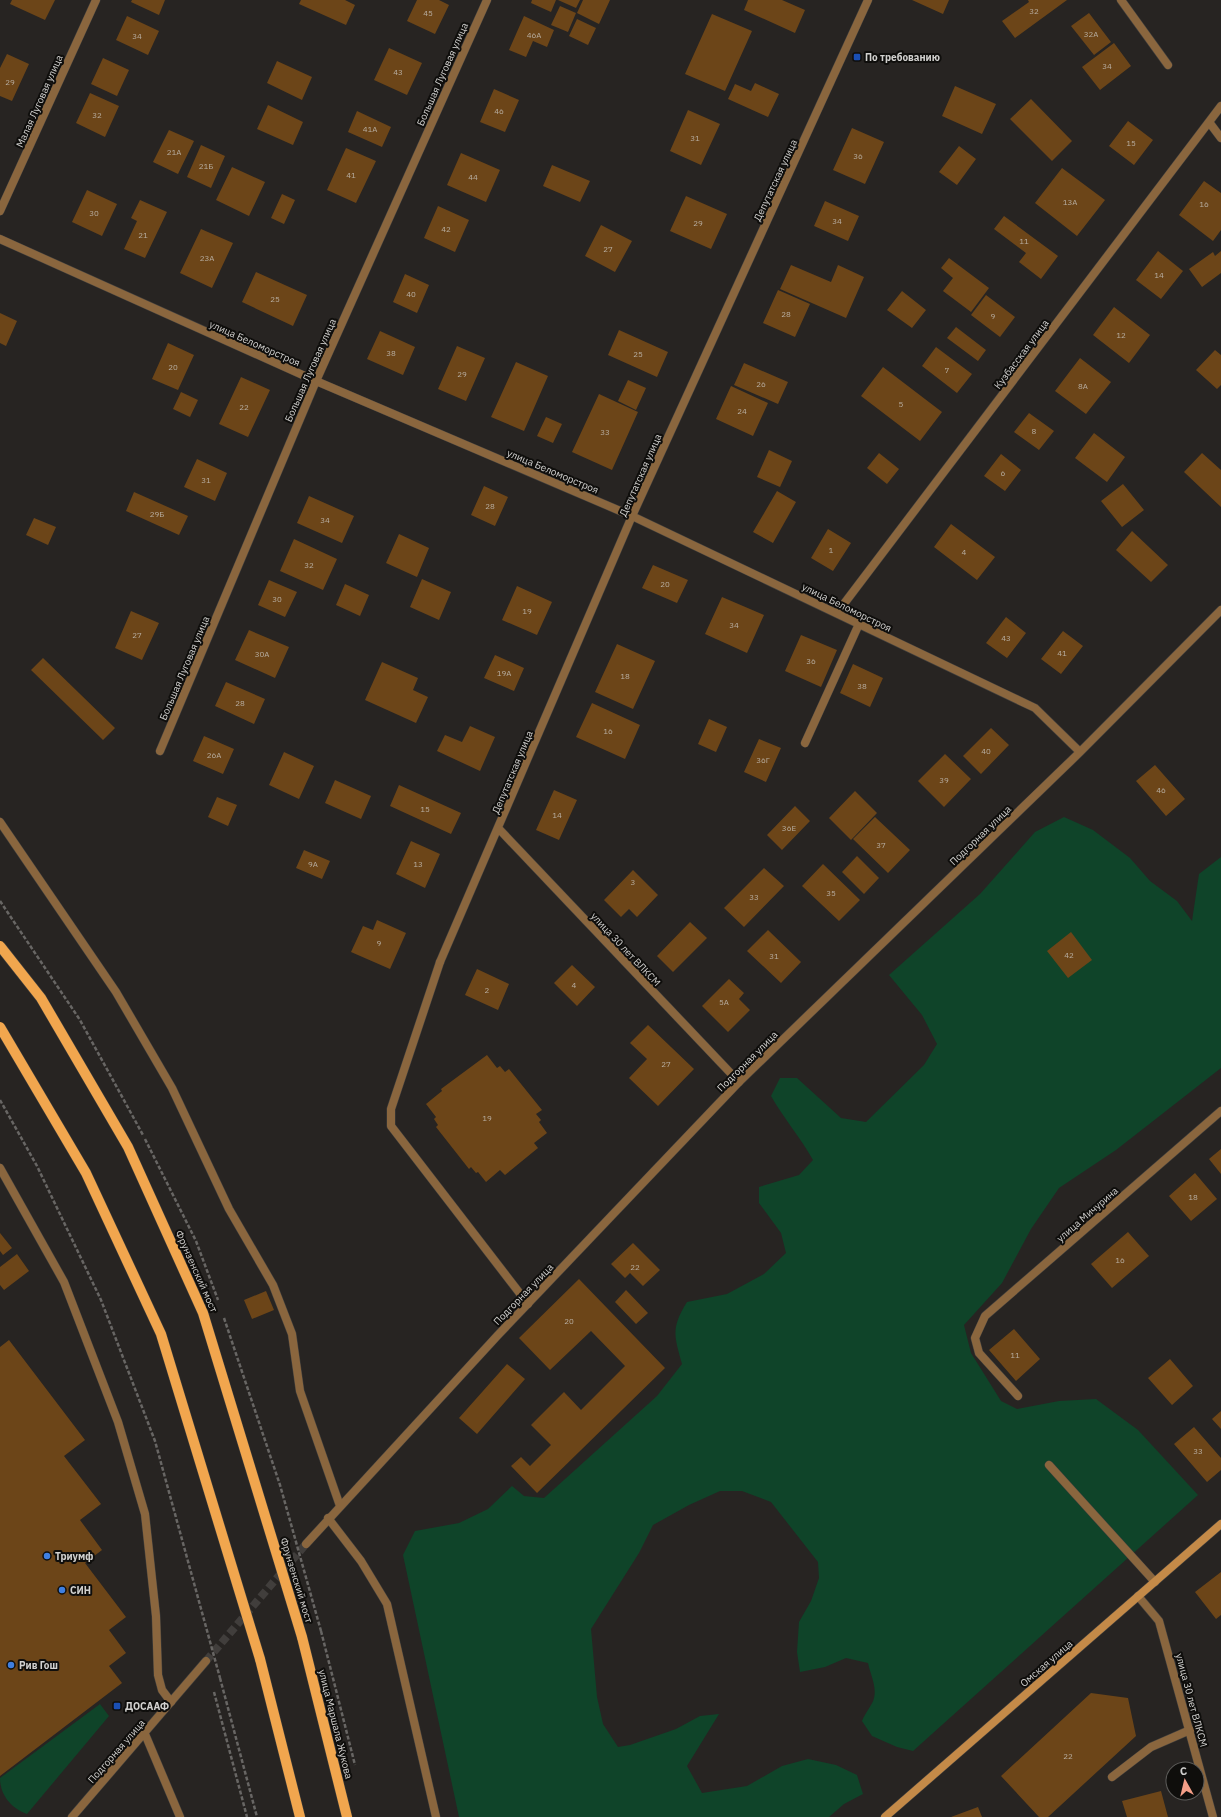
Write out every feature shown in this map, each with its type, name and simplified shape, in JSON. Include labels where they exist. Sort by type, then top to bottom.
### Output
[{"type":"main road","name":"Фрунзенский мост","points":[[0,946],[41,998],[128,1147],[203,1313],[302,1636]]},
{"type":"main road","points":[[0,1027],[86,1173],[161,1334],[260,1659],[300,1817]]},
{"type":"main road","name":"Омская улица","points":[[885,1817],[1221,1524]]},
{"type":"main road","name":"улица Маршала Жукова","points":[[302,1636],[347,1817]]},
{"type":"street","name":"Малая Луговая улица","points":[[0,211],[96,0]]},
{"type":"street","name":"Большая Луговая улица","points":[[160,751],[316,381],[487,0]]},
{"type":"street","name":"Депутатская улица","points":[[528,1304],[391,1126],[391,1109],[440,962],[632,516],[868,0]]},
{"type":"street","points":[[1121,0],[1168,65]]},
{"type":"street","name":"Кузбасская улица","points":[[837,614],[1221,106]]},
{"type":"street","points":[[1209,122],[1221,138]]},
{"type":"street","name":"улица Беломорстроя","points":[[0,239],[316,381],[632,516],[860,624],[1035,708],[1080,752]]},
{"type":"street","name":"Подгорная улица","points":[[306,1544],[328,1518],[528,1304],[739,1082],[1080,752],[1221,610]]},
{"type":"street","points":[[805,743],[860,624]]},
{"type":"street","points":[[0,822],[116,992],[168,1081],[229,1209],[273,1285],[292,1334],[300,1391],[340,1506]]},
{"type":"street","name":"улица 30 лет ВЛКСМ","points":[[498,829],[739,1082]]},
{"type":"street","name":"улица Мичурина","points":[[1018,1396],[979,1352],[975,1338],[985,1316],[1221,1111]]},
{"type":"street","points":[[0,1168],[64,1282],[118,1422],[145,1514],[156,1616],[158,1675],[162,1690],[171,1702]]},
{"type":"street","points":[[1049,1465],[1154,1582]]},
{"type":"street","points":[[328,1518],[361,1561],[387,1604],[436,1817]]},
{"type":"street","name":"улица 30 лет ВЛКСМ","points":[[1138,1596],[1159,1621],[1213,1817]]},
{"type":"street","name":"Подгорная улица","points":[[72,1817],[206,1661]]},
{"type":"street","points":[[1112,1777],[1151,1747],[1190,1730]]},
{"type":"street","points":[[144,1734],[180,1817]]},
{"type":"path","points":[[0,1100],[37,1166],[101,1300],[155,1441],[257,1817]]},
{"type":"path","points":[[321,1631],[355,1765]]},
{"type":"path","points":[[214,1692],[248,1817]]},
{"type":"green space","points":[[1064,817],[1093,830],[1130,858],[1150,881],[1177,901],[1192,921],[1199,874],[1221,857],[1221,1068],[1116,1150],[1059,1188],[1031,1229],[1002,1283],[964,1325],[971,1353],[1001,1401],[1017,1409],[1059,1401],[1096,1399],[1138,1430],[1198,1495],[913,1751],[897,1747],[872,1736],[862,1721],[872,1703],[875,1694],[868,1663],[846,1658],[825,1667],[800,1672],[797,1652],[799,1622],[811,1601],[819,1578],[818,1562],[771,1502],[742,1491],[720,1491],[689,1505],[653,1525],[639,1553],[591,1629],[597,1697],[603,1724],[618,1747],[630,1745],[676,1729],[700,1716],[719,1714],[687,1766],[702,1793],[747,1786],[782,1766],[808,1759],[836,1765],[857,1775],[863,1794],[844,1804],[829,1817],[459,1817],[403,1555],[415,1531],[459,1523],[488,1509],[512,1486],[524,1496],[544,1498],[657,1396],[682,1364],[677,1346],[676,1325],[687,1302],[727,1294],[764,1274],[786,1253],[781,1233],[759,1203],[759,1187],[799,1175],[813,1160],[771,1096],[780,1078],[797,1078],[841,1118],[866,1122],[924,1065],[937,1044],[922,1015],[889,975],[980,894],[1035,832]]},
{"type":"green space","points":[[100,1704],[109,1716],[27,1814],[11,1804],[4,1795],[0,1778]]},
{"type":"building","points":[[12,0],[55,0],[45,20],[10,4]]},
{"type":"building","points":[[132,0],[165,0],[159,15],[131,2]]},
{"type":"building","points":[[301,0],[345,0],[355,5],[346,25],[299,4]]},
{"type":"building","points":[[417,0],[439,0],[449,5],[435,34],[407,21]]},
{"type":"building","points":[[532,0],[556,0],[551,12],[531,3]]},
{"type":"building","points":[[558,0],[580,0],[576,8]]},
{"type":"building","points":[[583,0],[610,0],[599,24],[577,13]]},
{"type":"building","points":[[748,0],[782,0],[805,10],[795,33],[744,10]]},
{"type":"building","points":[[912,0],[949,0],[943,14]]},
{"type":"building","points":[[1028,0],[1067,0],[1015,38],[1002,21],[1029,2]]},
{"type":"building","points":[[560,6],[576,13],[568,32],[551,25]]},
{"type":"building","points":[[1089,13],[1111,42],[1094,55],[1071,26]]},
{"type":"building","points":[[712,14],[752,31],[725,91],[685,74]]},
{"type":"building","points":[[127,16],[159,31],[148,55],[116,40]]},
{"type":"building","points":[[524,16],[554,30],[547,47],[533,41],[526,57],[509,50]]},
{"type":"building","points":[[577,19],[596,28],[588,45],[569,36]]},
{"type":"building","points":[[1114,43],[1131,66],[1100,90],[1082,67]]},
{"type":"building","points":[[389,48],[422,63],[407,95],[374,80]]},
{"type":"building","points":[[7,54],[29,64],[12,101],[0,96],[0,68]]},
{"type":"building","points":[[103,58],[129,70],[117,96],[91,84]]},
{"type":"building","points":[[277,61],[312,77],[302,100],[267,83]]},
{"type":"building","points":[[755,83],[779,94],[768,117],[728,99],[735,84],[751,91]]},
{"type":"building","points":[[955,86],[996,104],[982,134],[942,116]]},
{"type":"building","points":[[494,89],[519,100],[505,132],[480,122]]},
{"type":"building","points":[[90,93],[119,106],[105,137],[76,123]]},
{"type":"building","points":[[1031,99],[1072,141],[1052,161],[1010,119]]},
{"type":"building","points":[[268,105],[303,122],[293,145],[257,129]]},
{"type":"building","points":[[688,110],[720,124],[701,165],[670,151]]},
{"type":"building","points":[[357,111],[391,127],[382,147],[348,132]]},
{"type":"building","points":[[1128,121],[1153,140],[1134,165],[1109,146]]},
{"type":"building","points":[[852,128],[884,142],[865,184],[833,170]]},
{"type":"building","points":[[169,130],[194,141],[178,174],[153,162]]},
{"type":"building","points":[[201,145],[225,156],[211,188],[187,177]]},
{"type":"building","points":[[959,146],[976,159],[957,185],[939,172]]},
{"type":"building","points":[[346,148],[376,161],[356,203],[327,190]]},
{"type":"building","points":[[461,153],[500,170],[486,202],[447,185]]},
{"type":"building","points":[[552,165],[590,181],[580,202],[543,186]]},
{"type":"building","points":[[232,167],[265,182],[249,216],[216,200]]},
{"type":"building","points":[[1062,168],[1105,200],[1077,236],[1035,203]]},
{"type":"building","points":[[1204,181],[1221,193],[1221,230],[1213,241],[1179,215]]},
{"type":"building","points":[[87,190],[117,204],[102,236],[72,222]]},
{"type":"building","points":[[282,194],[295,200],[284,224],[271,218]]},
{"type":"building","points":[[686,196],[727,214],[711,249],[670,231]]},
{"type":"building","points":[[140,200],[167,212],[145,258],[124,249],[137,221],[131,218]]},
{"type":"building","points":[[825,201],[859,216],[848,241],[814,226]]},
{"type":"building","points":[[438,206],[469,220],[455,252],[424,238]]},
{"type":"building","points":[[1004,216],[1058,256],[1041,279],[1019,262],[1026,253],[994,229]]},
{"type":"building","points":[[601,225],[632,241],[615,272],[585,256]]},
{"type":"building","points":[[201,229],[233,243],[212,288],[180,273]]},
{"type":"building","points":[[1158,251],[1183,271],[1161,299],[1136,280]]},
{"type":"building","points":[[1221,251],[1221,273],[1202,287],[1189,269],[1213,252],[1215,256]]},
{"type":"building","points":[[949,258],[989,288],[971,312],[943,291],[953,278],[941,268]]},
{"type":"building","points":[[791,265],[831,282],[838,265],[864,277],[846,318],[780,289]]},
{"type":"building","points":[[256,272],[307,295],[293,326],[242,302]]},
{"type":"building","points":[[405,274],[429,285],[417,313],[393,302]]},
{"type":"building","points":[[778,290],[810,304],[795,337],[763,323]]},
{"type":"building","points":[[902,291],[926,310],[912,328],[887,310]]},
{"type":"building","points":[[986,295],[1015,317],[1000,337],[971,315]]},
{"type":"building","points":[[1114,307],[1150,335],[1129,363],[1093,335]]},
{"type":"building","points":[[0,313],[17,321],[6,346],[0,343]]},
{"type":"building","points":[[956,327],[986,350],[978,361],[947,338]]},
{"type":"building","points":[[619,330],[668,352],[657,377],[608,355]]},
{"type":"building","points":[[380,331],[415,347],[403,375],[367,359]]},
{"type":"building","points":[[168,343],[194,355],[178,390],[152,379]]},
{"type":"building","points":[[457,346],[485,358],[466,401],[438,389]]},
{"type":"building","points":[[936,347],[972,374],[957,393],[922,366]]},
{"type":"building","points":[[1215,350],[1221,355],[1221,385],[1217,389],[1196,370]]},
{"type":"building","points":[[1080,358],[1111,382],[1086,414],[1055,391]]},
{"type":"building","points":[[516,362],[548,376],[524,431],[491,417]]},
{"type":"building","points":[[744,363],[788,382],[778,404],[734,385]]},
{"type":"building","points":[[883,367],[942,412],[920,441],[861,396]]},
{"type":"building","points":[[241,377],[270,390],[248,437],[219,424]]},
{"type":"building","points":[[628,380],[646,388],[636,410],[618,401]]},
{"type":"building","points":[[731,386],[768,403],[753,436],[716,419]]},
{"type":"building","points":[[181,392],[198,400],[190,417],[173,409]]},
{"type":"building","points":[[599,394],[638,412],[612,470],[572,452]]},
{"type":"building","points":[[1029,413],[1054,431],[1039,450],[1014,432]]},
{"type":"building","points":[[546,417],[562,424],[553,443],[537,436]]},
{"type":"building","points":[[1094,433],[1125,457],[1107,482],[1075,458]]},
{"type":"building","points":[[769,450],[792,461],[780,487],[757,477]]},
{"type":"building","points":[[879,453],[899,469],[887,484],[867,468]]},
{"type":"building","points":[[1202,453],[1221,470],[1221,507],[1184,472]]},
{"type":"building","points":[[1001,454],[1021,470],[1005,491],[984,476]]},
{"type":"building","points":[[197,459],[227,473],[215,501],[184,487]]},
{"type":"building","points":[[1123,484],[1144,510],[1122,527],[1101,501]]},
{"type":"building","points":[[484,486],[508,497],[495,526],[471,515]]},
{"type":"building","points":[[777,491],[796,502],[773,543],[753,532]]},
{"type":"building","points":[[134,492],[188,516],[179,535],[126,511]]},
{"type":"building","points":[[309,496],[354,516],[342,543],[297,523]]},
{"type":"building","points":[[34,518],[56,527],[48,545],[26,535]]},
{"type":"building","points":[[951,524],[995,557],[977,580],[934,547]]},
{"type":"building","points":[[828,529],[851,543],[833,571],[811,558]]},
{"type":"building","points":[[1132,531],[1168,565],[1151,582],[1116,550]]},
{"type":"building","points":[[399,534],[429,548],[417,577],[386,563]]},
{"type":"building","points":[[294,539],[337,559],[323,590],[280,571]]},
{"type":"building","points":[[653,565],[688,580],[677,603],[642,588]]},
{"type":"building","points":[[422,579],[451,592],[439,620],[410,607]]},
{"type":"building","points":[[269,580],[297,592],[285,617],[258,605]]},
{"type":"building","points":[[345,584],[369,595],[360,616],[336,605]]},
{"type":"building","points":[[517,586],[552,602],[537,635],[502,620]]},
{"type":"building","points":[[722,597],[764,615],[747,653],[705,634]]},
{"type":"building","points":[[131,611],[159,623],[142,660],[115,648]]},
{"type":"building","points":[[1006,617],[1026,633],[1007,658],[986,643]]},
{"type":"building","points":[[249,630],[289,647],[275,678],[235,660]]},
{"type":"building","points":[[1063,631],[1083,646],[1061,674],[1041,659]]},
{"type":"building","points":[[801,635],[837,650],[821,687],[785,671]]},
{"type":"building","points":[[617,644],[655,661],[633,709],[595,692]]},
{"type":"building","points":[[495,655],[524,668],[514,691],[484,678]]},
{"type":"building","points":[[43,658],[115,728],[103,740],[31,670]]},
{"type":"building","points":[[382,662],[418,678],[413,690],[428,697],[416,723],[365,700]]},
{"type":"building","points":[[853,664],[883,678],[870,707],[840,693]]},
{"type":"building","points":[[226,682],[265,699],[254,724],[215,706]]},
{"type":"building","points":[[592,703],[640,725],[625,759],[576,737]]},
{"type":"building","points":[[709,719],[727,727],[716,752],[698,744]]},
{"type":"building","points":[[470,726],[495,737],[480,771],[437,751],[445,735],[462,742]]},
{"type":"building","points":[[991,728],[1009,745],[981,774],[963,756]]},
{"type":"building","points":[[204,736],[234,749],[223,774],[193,761]]},
{"type":"building","points":[[759,739],[781,748],[766,782],[744,772]]},
{"type":"building","points":[[284,752],[314,766],[299,799],[269,785]]},
{"type":"building","points":[[945,754],[971,779],[944,807],[918,781]]},
{"type":"building","points":[[1155,765],[1185,799],[1166,816],[1136,781]]},
{"type":"building","points":[[335,780],[371,796],[361,819],[325,803]]},
{"type":"building","points":[[399,785],[461,813],[451,834],[390,806]]},
{"type":"building","points":[[554,790],[577,800],[559,840],[536,830]]},
{"type":"building","points":[[855,791],[877,813],[851,840],[829,818]]},
{"type":"building","points":[[217,797],[237,805],[228,826],[208,817]]},
{"type":"building","points":[[795,806],[810,821],[782,850],[767,835]]},
{"type":"building","points":[[875,817],[910,850],[888,873],[853,839]]},
{"type":"building","points":[[411,841],[440,854],[425,888],[396,874]]},
{"type":"building","points":[[304,850],[330,861],[322,879],[296,868]]},
{"type":"building","points":[[857,856],[879,878],[864,894],[842,872]]},
{"type":"building","points":[[823,864],[860,900],[839,921],[802,886]]},
{"type":"building","points":[[764,868],[784,886],[744,927],[724,908]]},
{"type":"building","points":[[633,870],[658,895],[637,917],[629,909],[621,917],[604,900]]},
{"type":"building","points":[[377,920],[406,933],[390,969],[351,952],[363,926],[373,930]]},
{"type":"building","points":[[690,922],[707,938],[673,972],[657,956]]},
{"type":"building","points":[[768,930],[801,962],[781,983],[747,951]]},
{"type":"building","points":[[1071,932],[1092,960],[1068,978],[1047,951]]},
{"type":"building","points":[[572,965],[595,987],[577,1006],[554,983]]},
{"type":"building","points":[[477,969],[509,984],[498,1010],[465,995]]},
{"type":"building","points":[[729,979],[744,993],[739,999],[750,1010],[728,1032],[702,1006]]},
{"type":"building","points":[[648,1025],[694,1069],[658,1106],[629,1078],[647,1059],[630,1043]]},
{"type":"building","points":[[487,1055],[497,1068],[500,1066],[505,1072],[509,1069],[542,1110],[536,1114],[541,1120],[539,1122],[547,1133],[534,1143],[538,1148],[505,1175],[500,1170],[486,1182],[478,1172],[476,1173],[471,1167],[469,1169],[436,1127],[438,1125],[434,1119],[436,1117],[426,1104],[442,1091],[441,1089]]},
{"type":"building","points":[[1221,1149],[1221,1174],[1209,1159]]},
{"type":"building","points":[[1195,1173],[1217,1199],[1191,1221],[1169,1196]]},
{"type":"building","points":[[1128,1232],[1149,1256],[1112,1288],[1091,1264]]},
{"type":"building","points":[[0,1233],[12,1248],[3,1255],[0,1251]]},
{"type":"building","points":[[633,1243],[660,1270],[643,1286],[630,1273],[625,1278],[611,1264]]},
{"type":"building","points":[[17,1254],[29,1271],[4,1290],[0,1285],[0,1267]]},
{"type":"building","points":[[579,1279],[665,1368],[537,1493],[511,1466],[521,1457],[530,1466],[551,1445],[531,1425],[564,1392],[581,1410],[625,1366],[591,1331],[550,1370],[519,1338]]},
{"type":"building","points":[[626,1290],[648,1313],[636,1324],[615,1302]]},
{"type":"building","points":[[266,1291],[274,1310],[252,1319],[244,1300]]},
{"type":"building","points":[[1014,1329],[1040,1359],[1016,1381],[989,1350]]},
{"type":"building","name":"Триумф","points":[[9,1340],[85,1440],[64,1456],[101,1504],[80,1520],[102,1550],[85,1563],[126,1617],[109,1630],[126,1653],[109,1666],[122,1683],[0,1776],[0,1347]]},
{"type":"building","points":[[1170,1359],[1193,1386],[1172,1405],[1148,1378]]},
{"type":"building","points":[[507,1364],[525,1379],[477,1434],[459,1418]]},
{"type":"building","points":[[1221,1411],[1221,1429],[1212,1419]]},
{"type":"building","points":[[1194,1427],[1221,1458],[1221,1470],[1207,1482],[1174,1444]]},
{"type":"building","points":[[1221,1572],[1221,1615],[1216,1619],[1195,1592]]},
{"type":"building","points":[[1091,1693],[1128,1698],[1136,1736],[1048,1817],[1039,1817],[1001,1776]]},
{"type":"building","points":[[1161,1791],[1168,1817],[1127,1817],[1122,1801]]},
{"type":"building","points":[[978,1807],[982,1817],[951,1817]]},
{"type":"tunnel","points":[[206,1661],[306,1544]]},
{"type":"place","name":"По требованию","points":[[857,57]]},
{"type":"place","name":"Триумф","points":[[47,1556]]},
{"type":"place","name":"СИН","points":[[62,1590]]},
{"type":"place","name":"Рив Гош","points":[[11,1665]]},
{"type":"place","name":"ДОСААФ","points":[[117,1706]]}]
